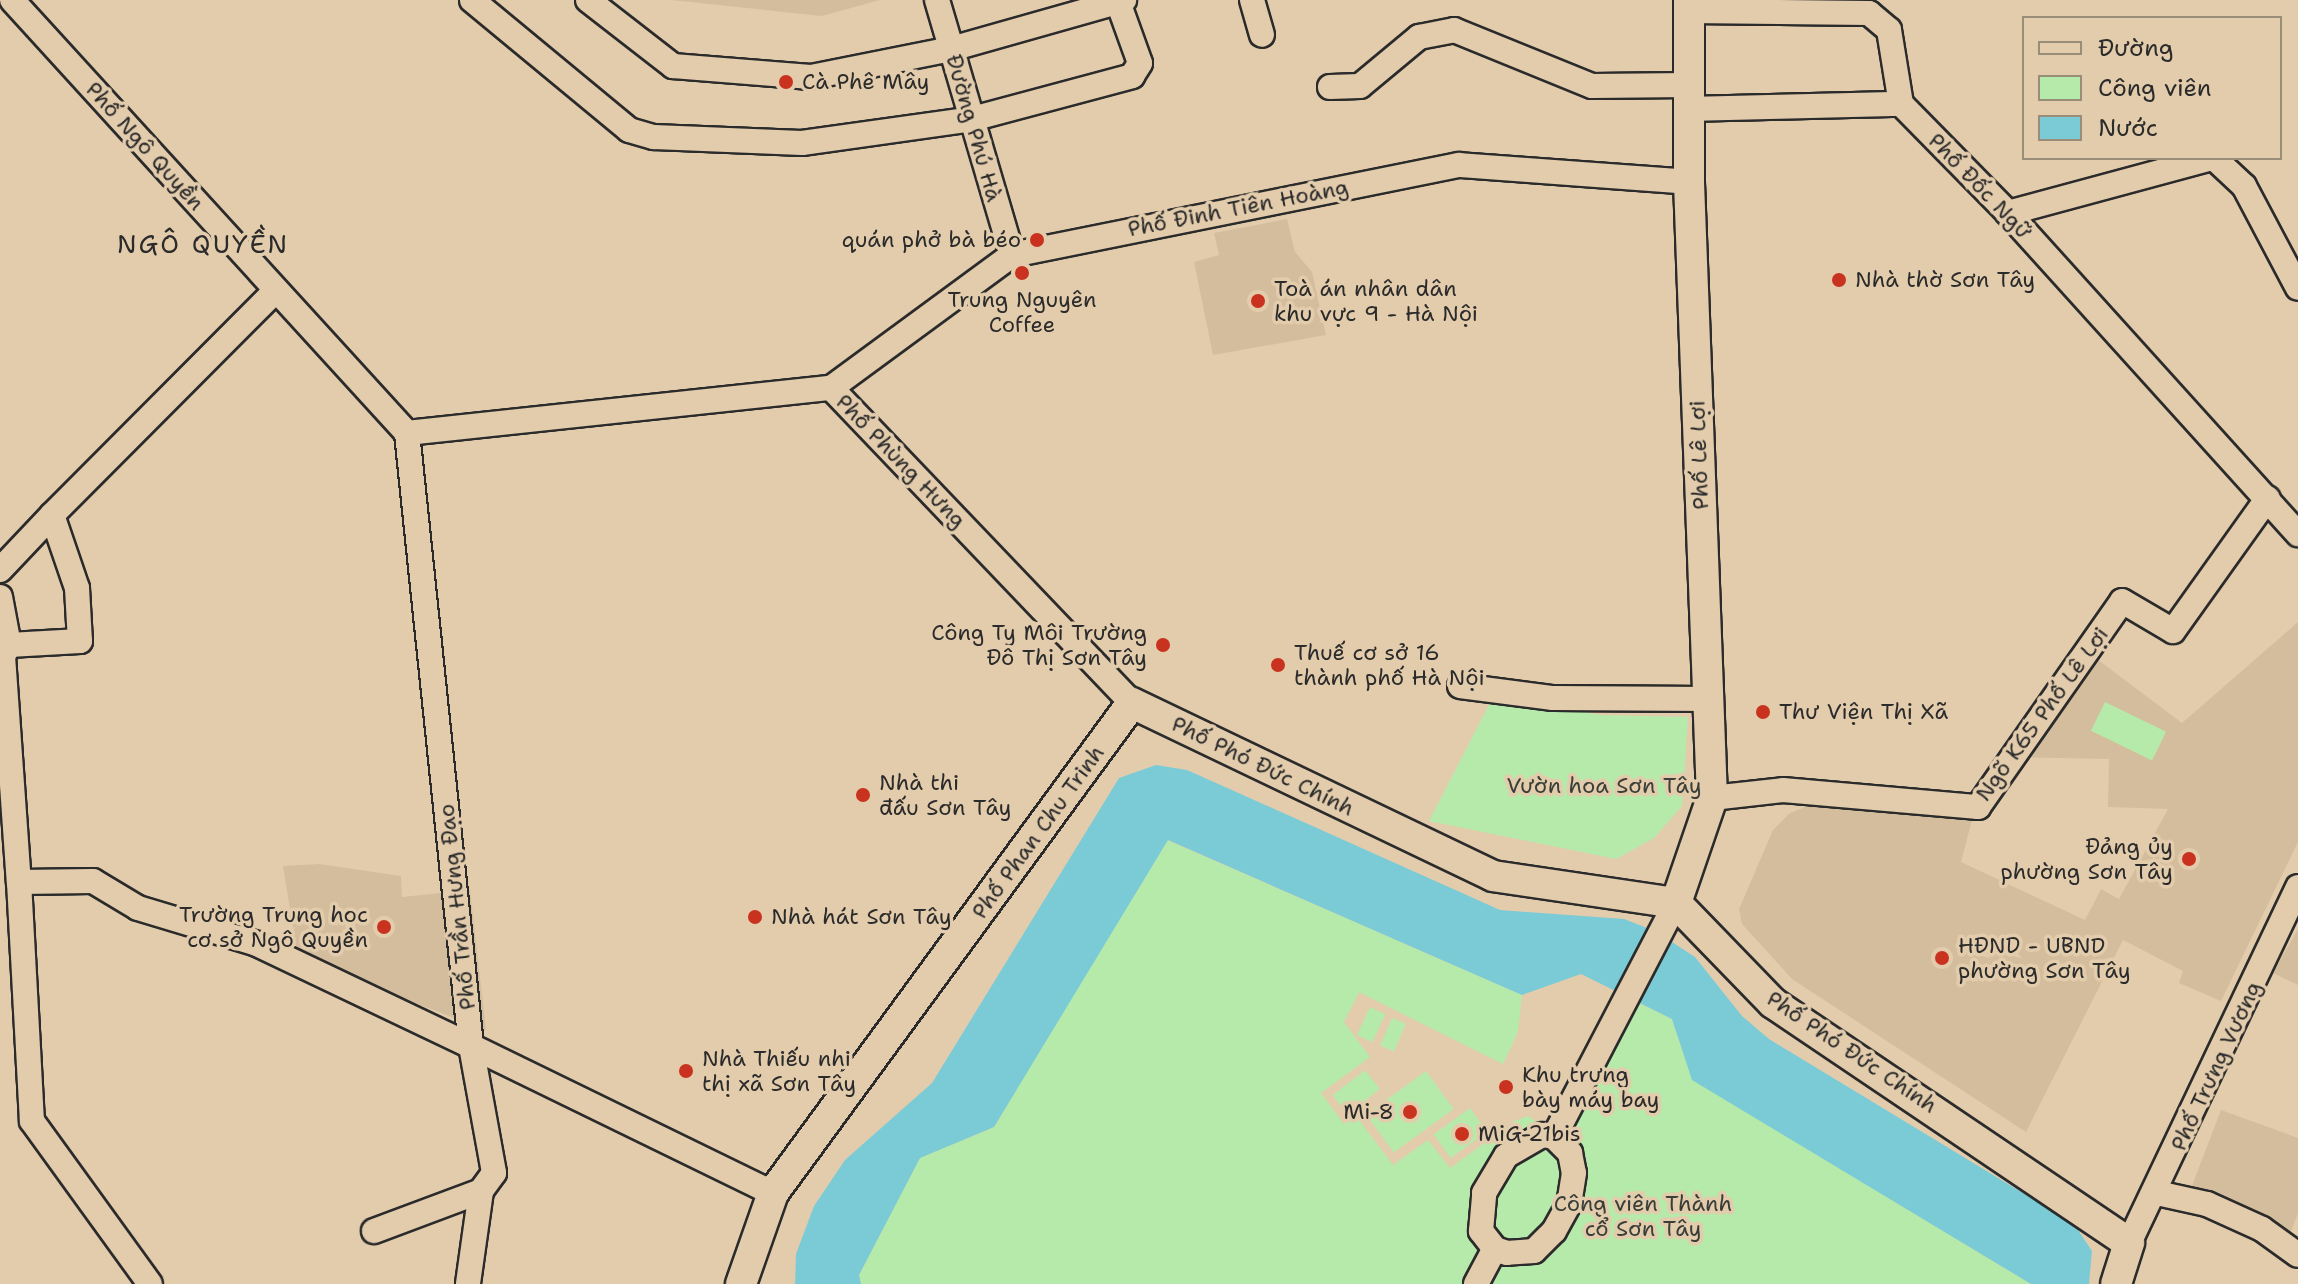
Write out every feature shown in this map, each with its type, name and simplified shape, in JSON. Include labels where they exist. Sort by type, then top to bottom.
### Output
[{"type":"main road","name":"Phố Lê Lợi","points":[[1676,903],[1712,798],[1689,182],[1689,5]]},
{"type":"main road","name":"Phố Phó Đức Chính","points":[[1132,703],[1493,876],[1676,903],[1773,1003],[2129,1243]]},
{"type":"main road","name":"Phố Phan Chu Trinh","points":[[741,1284],[773,1193],[1132,703]]},
{"type":"main road","points":[[2116,1284],[2129,1243]]},
{"type":"street","name":"Phố Ngô Quyền","points":[[12,0],[407,433]]},
{"type":"street","points":[[472,0],[629,130],[654,137],[839,141],[972,119],[1132,76],[1140,63],[1109,2],[951,49],[811,77],[673,66],[588,0]]},
{"type":"street","name":"Đường Phú Hà","points":[[937,0],[1012,255]]},
{"type":"street","points":[[1252,0],[1262,35]]},
{"type":"street","points":[[1330,87],[1360,86],[1419,37],[1454,30],[1592,86],[1689,97],[1901,104],[1889,30],[1869,13],[1689,5]]},
{"type":"street","name":"Phố Đốc Ngữ","points":[[1901,104],[2008,213],[2298,534]]},
{"type":"street","points":[[2008,213],[2206,160]]},
{"type":"street","points":[[2215,160],[2244,186],[2298,288]]},
{"type":"street","name":"Phố Đinh Tiên Hoàng","points":[[831,388],[1012,255],[1459,165],[1689,182]]},
{"type":"street","points":[[0,570],[276,290]]},
{"type":"street","name":"Phố Phùng Hưng","points":[[407,433],[831,388],[1132,703]]},
{"type":"street","name":"Phố Trần Hưng Đạo","points":[[407,433],[471,1046],[494,1173],[481,1191],[468,1284]]},
{"type":"street","name":"Ngõ K65 Phố Lê Lợi","points":[[1712,798],[1783,790],[1978,807],[2122,601],[2173,631],[2268,498]]},
{"type":"street","points":[[9,645],[80,641],[77,588],[52,515]]},
{"type":"street","points":[[0,597],[9,645],[3,656],[32,1121],[150,1284]]},
{"type":"street","points":[[1460,686],[1553,698],[1708,699]]},
{"type":"street","points":[[19,882],[93,881],[138,908],[257,944],[773,1193]]},
{"type":"street","name":"Phố Trưng Vương","points":[[2129,1243],[2157,1193],[2298,887]]},
{"type":"street","points":[[1554,1137],[1676,903]]},
{"type":"street","points":[[1554,1137],[1570,1153],[1574,1173],[1564,1215],[1534,1251],[1520,1254],[1495,1249],[1480,1222],[1493,1173],[1527,1139],[1554,1137]]},
{"type":"street","points":[[374,1231],[481,1191]]},
{"type":"street","points":[[2157,1193],[2207,1204],[2262,1229],[2298,1255]]},
{"type":"street","points":[[1476,1284],[1495,1249]]},
{"type":"shaded area","points":[[671,0],[880,0],[822,16]]},
{"type":"shaded area","points":[[1287,219],[1295,252],[1312,272],[1326,335],[1213,355],[1194,262],[1219,255],[1214,233]]},
{"type":"shaded area","points":[[2298,622],[2298,842],[2221,1001],[2179,983],[2183,971],[2123,940],[2026,1132],[1792,979],[1742,924],[1739,909],[1773,830],[1790,813],[1813,804],[1973,816],[1961,862],[2085,920],[2101,889],[2119,899],[2168,809],[2108,807],[2109,759],[2012,757],[2085,650],[2182,723]]},
{"type":"shaded area","name":"Trường Trung học cơ sở Ngô Quyền","points":[[319,864],[401,876],[402,897],[470,890],[486,1030],[298,958],[283,866]]},
{"type":"shaded area","points":[[2298,929],[2298,985],[2273,973]]},
{"type":"shaded area","points":[[2221,1110],[2298,1138],[2298,1213],[2287,1242],[2185,1204]]},
{"type":"green space","name":"Vườn hoa Sơn Tây","points":[[1494,695],[1600,715],[1688,717],[1682,806],[1654,838],[1616,859],[1429,821]]},
{"type":"green space","points":[[2105,702],[2166,732],[2152,761],[2091,731]]},
{"type":"green space","points":[[1167,840],[1522,995],[1518,1032],[1503,1064],[1359,992],[1344,1022],[1370,1057],[1321,1093],[1344,1124],[1356,1116],[1393,1165],[1428,1140],[1450,1168],[1515,1121],[1528,1116],[1541,1125],[1495,1162],[1482,1248],[1464,1284],[861,1284],[859,1275],[920,1158],[994,1127]]},
{"type":"green space","name":"Công viên Thành cổ Sơn Tây","points":[[1635,1001],[1672,1019],[1693,1080],[2031,1284],[1490,1284],[1503,1258],[1567,1226],[1561,1133]]},
{"type":"green space","points":[[1370,1007],[1385,1014],[1372,1042],[1357,1035]]},
{"type":"green space","points":[[1392,1018],[1406,1024],[1394,1051],[1380,1046]]},
{"type":"green space","points":[[1365,1070],[1380,1089],[1347,1114],[1333,1095]]},
{"type":"green space","points":[[1426,1071],[1454,1109],[1394,1153],[1366,1114]]},
{"type":"green space","points":[[1470,1108],[1487,1131],[1451,1158],[1434,1134]]},
{"type":"green space","points":[[1547,1146],[1563,1156],[1562,1198],[1533,1241],[1507,1244],[1492,1232],[1489,1214],[1509,1164]]},
{"type":"water","points":[[1156,765],[1187,770],[1500,910],[1624,919],[1655,931],[1695,957],[1742,1016],[1769,1039],[2074,1224],[2092,1251],[2089,1284],[2031,1284],[1692,1080],[1672,1019],[1581,974],[1522,995],[1168,840],[994,1127],[920,1158],[859,1275],[861,1284],[795,1284],[796,1254],[814,1206],[845,1160],[932,1083],[1119,778]]},
{"type":"place","name":"Cà Phê Mây","points":[[786,82]]},
{"type":"place","name":"quán phở bà béo","points":[[1037,240]]},
{"type":"place","name":"Trung Nguyên Coffee","points":[[1022,273]]},
{"type":"place","name":"Nhà thờ Sơn Tây","points":[[1839,280]]},
{"type":"place","name":"Toà án nhân dân khu vực 9 - Hà Nội","points":[[1258,301]]},
{"type":"place","name":"Công Ty Môi Trường Đô Thị Sơn Tây","points":[[1163,645]]},
{"type":"place","name":"Thuế cơ sở 16 thành phố Hà Nội","points":[[1278,665]]},
{"type":"place","name":"Thư Viện Thị Xã","points":[[1763,712]]},
{"type":"place","name":"Nhà thi đấu Sơn Tây","points":[[863,795]]},
{"type":"place","name":"Đảng ủy phường Sơn Tây","points":[[2189,859]]},
{"type":"place","name":"Nhà hát Sơn Tây","points":[[755,917]]},
{"type":"place","name":"Trường Trung học cơ sở Ngô Quyền","points":[[384,927]]},
{"type":"place","name":"HĐND - UBND phường Sơn Tây","points":[[1942,958]]},
{"type":"place","name":"Nhà Thiếu nhi thị xã Sơn Tây","points":[[686,1071]]},
{"type":"place","name":"Khu trưng bày máy bay","points":[[1506,1087]]},
{"type":"place","name":"Mi-8","points":[[1410,1112]]},
{"type":"place","name":"MiG-21bis","points":[[1462,1134]]},
{"type":"district","name":"NGÔ QUYỀN","points":[[203,244]]}]
